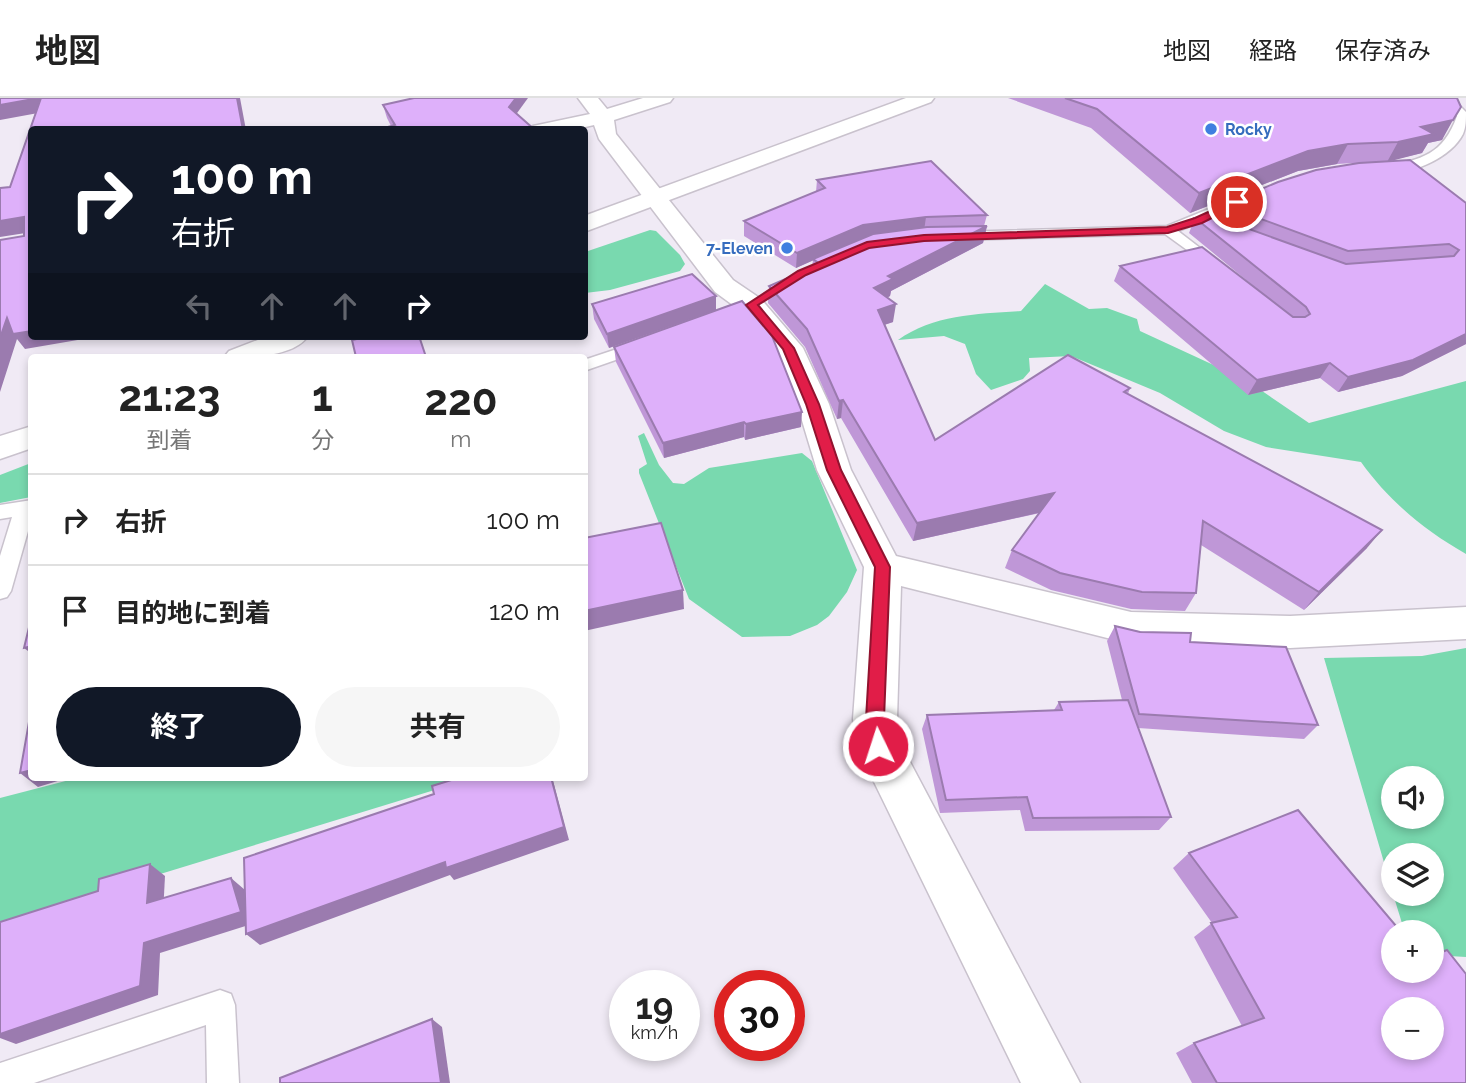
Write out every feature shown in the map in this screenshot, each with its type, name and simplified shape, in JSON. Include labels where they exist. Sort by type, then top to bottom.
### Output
[{"type":"street","points":[[589,98],[603,117],[606,135],[646,182],[654,199],[670,214],[724,286],[750,304],[788,348],[813,404],[834,470],[883,567],[875,719],[878,746],[1051,1083]]},
{"type":"street","points":[[559,126],[603,117],[663,98]]},
{"type":"street","points":[[588,224],[924,98]]},
{"type":"street","points":[[247,354],[284,340]]},
{"type":"street","points":[[0,448],[28,438]]},
{"type":"street","points":[[883,567],[1131,628],[1290,632],[1466,623]]},
{"type":"lane","points":[[1375,170],[1406,168],[1425,161],[1455,138],[1462,115],[1446,98]]},
{"type":"lane","points":[[1406,168],[1429,177]]},
{"type":"lane","points":[[937,237],[1168,230],[1205,223],[1261,191]]},
{"type":"lane","points":[[1168,230],[1229,278]]},
{"type":"lane","points":[[588,365],[661,339]]},
{"type":"lane","points":[[0,512],[28,508],[0,591]]},
{"type":"lane","points":[[0,1079],[220,1005],[223,1083]]},
{"type":"green space","points":[[650,230],[656,231],[680,255],[685,264],[680,271],[610,290],[588,293],[588,251]]},
{"type":"green space","points":[[1045,284],[1089,309],[1107,308],[1137,319],[1140,331],[1246,380],[1309,423],[1466,381],[1466,554],[1408,514],[1361,462],[1266,447],[1224,431],[1160,393],[1071,356],[1029,358],[1030,371],[1023,379],[991,390],[976,374],[965,344],[944,336],[898,340],[912,331],[941,320],[1021,311]]},
{"type":"green space","points":[[644,433],[659,465],[673,483],[684,484],[709,468],[802,453],[812,461],[857,570],[847,592],[829,616],[817,625],[790,636],[742,637],[689,599],[639,473],[639,469],[647,464],[638,436]]},
{"type":"green space","points":[[28,464],[28,498],[0,503],[0,475]]},
{"type":"green space","points":[[1466,648],[1466,957],[1444,956],[1444,920],[1401,920],[1397,906],[1444,906],[1444,843],[1381,843],[1381,852],[1324,658],[1422,656]]},
{"type":"green space","points":[[66,781],[464,781],[0,923],[0,798]]},
{"type":"building","points":[[0,98],[39,98],[0,105]]},
{"type":"building","points":[[41,98],[237,98],[242,126],[31,126]]},
{"type":"building","points":[[414,98],[516,98],[509,107],[530,126],[391,126],[395,125],[383,105]]},
{"type":"building","points":[[1065,98],[1457,98],[1461,107],[1453,120],[1421,127],[1434,134],[1398,142],[1348,144],[1308,151],[1199,193],[1097,109]]},
{"type":"building","points":[[28,135],[28,332],[13,334],[7,318],[0,338],[0,240],[24,236],[24,217],[0,221],[0,188],[10,187]]},
{"type":"building","points":[[1410,160],[1466,203],[1466,334],[1413,360],[1348,377],[1330,363],[1257,380],[1120,266],[1202,247],[1293,317],[1305,317],[1310,314],[1306,307],[1195,218],[1213,216],[1346,264],[1454,256],[1459,250],[1449,244],[1348,251],[1223,205],[1278,182],[1316,170],[1359,163]]},
{"type":"building","points":[[931,161],[987,215],[926,217],[863,225],[797,253],[744,221],[825,188],[817,180]]},
{"type":"building","points":[[987,226],[888,276],[893,279],[874,288],[896,304],[878,310],[935,440],[1068,355],[1130,388],[1124,392],[1382,530],[1319,592],[1203,521],[1196,593],[1142,592],[1060,573],[1012,550],[1054,493],[917,523],[843,400],[839,401],[807,329],[769,286],[820,264],[813,259],[873,234],[927,227]]},
{"type":"building","points":[[692,274],[716,296],[607,334],[592,304]]},
{"type":"building","points":[[742,301],[772,336],[802,412],[746,424],[744,422],[663,443],[614,347]]},
{"type":"building","points":[[352,340],[420,340],[425,354],[355,354]]},
{"type":"building","points":[[661,523],[683,590],[588,610],[588,537]]},
{"type":"building","points":[[1115,626],[1140,632],[1191,633],[1190,642],[1286,647],[1318,725],[1139,714]]},
{"type":"building","points":[[28,632],[28,647],[24,648]]},
{"type":"building","points":[[1128,700],[1171,817],[1033,818],[1027,797],[946,800],[927,715],[1062,710],[1059,702]]},
{"type":"building","points":[[28,728],[28,771],[20,773]]},
{"type":"building","points":[[448,781],[552,781],[564,827],[446,868],[445,862],[246,934],[244,858],[434,794],[432,786]]},
{"type":"building","points":[[1298,810],[1391,920],[1381,920],[1381,983],[1444,983],[1444,951],[1447,950],[1466,974],[1466,1083],[1217,1083],[1194,1043],[1264,1018],[1211,923],[1237,917],[1189,853]]},
{"type":"building","points":[[150,864],[147,903],[231,878],[241,912],[144,943],[140,986],[0,1034],[0,922],[98,891],[99,879]]},
{"type":"building","points":[[432,1019],[441,1083],[280,1083],[280,1078]]},
{"type":"place","name":"Rocky","points":[[1211,129]]},
{"type":"place","name":"7-Eleven","points":[[787,248]]},
{"type":"route","points":[[878,746],[875,719],[883,567],[834,470],[813,404],[788,348],[751,305],[802,273],[867,245],[924,238],[1168,230],[1237,202]]}]
